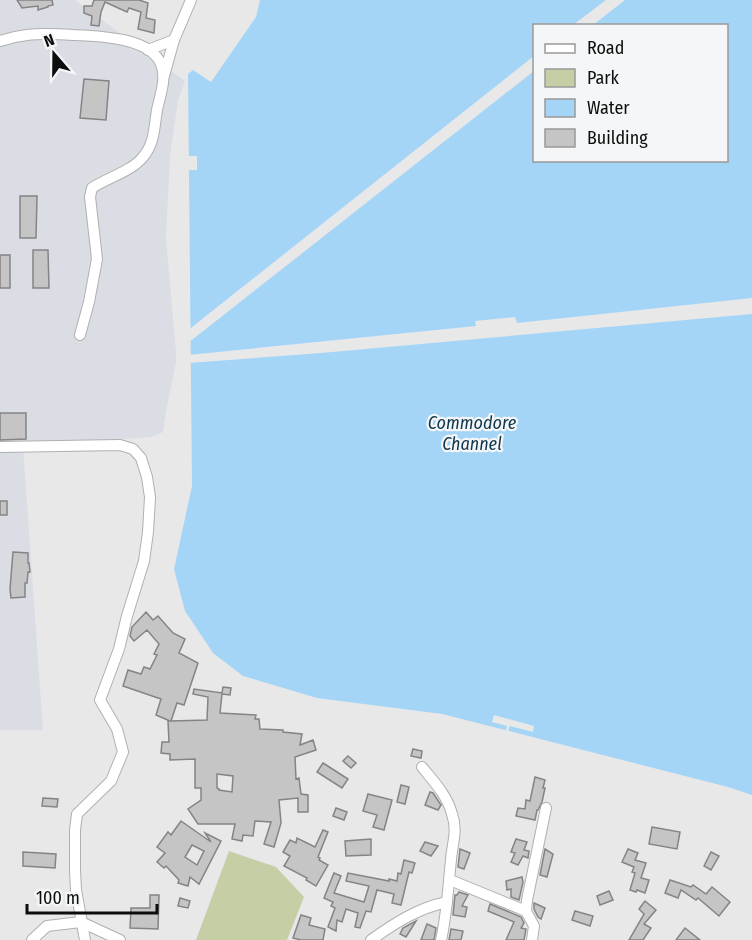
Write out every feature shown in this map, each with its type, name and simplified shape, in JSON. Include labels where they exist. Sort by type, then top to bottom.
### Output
[{"type":"street","points":[[80,335],[97,259],[90,197],[92,188],[142,159],[152,144],[164,76],[174,40],[191,0]]},
{"type":"street","points":[[0,41],[27,34],[113,38],[148,50],[157,57],[164,76]]},
{"type":"street","points":[[148,50],[174,40]]},
{"type":"street","points":[[0,447],[120,445],[133,449],[141,458],[147,477],[150,497],[144,561],[119,650],[100,700],[117,729],[123,752],[111,781],[77,814],[76,890],[85,940]]},
{"type":"street","points":[[422,767],[445,795],[456,827],[445,924],[441,940]]},
{"type":"street","points":[[532,940],[534,926],[526,911],[527,900],[546,808]]},
{"type":"street","points":[[450,880],[526,911]]},
{"type":"street","points":[[371,940],[418,910],[447,902]]},
{"type":"street","points":[[32,940],[47,926],[81,922],[120,940]]},
{"type":"shaded area","points":[[0,0],[75,0],[185,81],[178,100],[170,156],[166,238],[176,363],[163,432],[151,437],[23,446],[43,730],[0,730]]},
{"type":"green space","points":[[229,851],[276,867],[304,897],[287,940],[196,940]]},
{"type":"water","name":"Commodore Channel","points":[[260,0],[752,0],[752,795],[442,714],[317,698],[243,676],[213,653],[185,611],[174,569],[192,486],[188,74],[193,70],[211,82],[256,17]]},
{"type":"pier","points":[[606,0],[625,0],[594,24],[574,24]]},
{"type":"pier","points":[[533,57],[533,72],[188,343],[187,331]]},
{"type":"pier","points":[[186,156],[197,156],[197,170],[186,170]]},
{"type":"pier","points":[[752,298],[752,314],[188,363],[188,355],[476,326],[475,321],[515,317],[517,323]]},
{"type":"pier","points":[[494,715],[534,726],[533,732],[510,726],[507,734],[505,733],[507,726],[492,722]]},
{"type":"building","points":[[17,0],[52,0],[53,5],[38,10],[38,6],[22,8]]},
{"type":"building","points":[[94,0],[139,0],[148,3],[146,18],[155,20],[154,33],[138,29],[141,12],[129,8],[127,12],[105,2],[99,26],[91,25],[92,16],[84,13],[84,6],[92,6]]},
{"type":"building","points":[[84,79],[109,81],[106,120],[80,118]]},
{"type":"building","points":[[20,196],[37,196],[36,238],[20,238]]},
{"type":"building","points":[[33,250],[48,250],[49,288],[33,288]]},
{"type":"building","points":[[0,255],[10,255],[10,288],[0,288]]},
{"type":"building","points":[[0,413],[26,413],[26,439],[0,440]]},
{"type":"building","points":[[0,501],[7,501],[7,515],[0,515]]},
{"type":"building","points":[[13,552],[28,553],[30,572],[28,572],[27,583],[25,583],[25,597],[11,598]]},
{"type":"building","points":[[146,612],[153,620],[158,616],[173,633],[185,639],[179,653],[198,663],[184,705],[177,703],[171,721],[207,720],[208,697],[193,694],[194,689],[222,693],[223,687],[231,688],[230,695],[222,694],[220,713],[256,715],[255,719],[259,719],[260,729],[302,734],[300,745],[313,740],[316,750],[295,757],[296,779],[299,778],[301,794],[308,795],[308,812],[298,812],[298,798],[279,800],[281,823],[274,847],[264,844],[271,822],[255,821],[253,836],[243,835],[242,841],[232,839],[235,824],[198,824],[188,809],[201,800],[201,788],[195,788],[195,759],[170,760],[170,754],[161,753],[162,742],[169,742],[168,721],[170,721],[156,715],[161,699],[123,686],[128,670],[141,674],[144,667],[150,669],[157,655],[154,654],[159,644],[147,630],[134,641],[130,636],[132,627]],"holes":[[[217,774],[233,776],[232,792],[217,788]]]},
{"type":"building","points":[[413,749],[422,751],[421,758],[411,756]]},
{"type":"building","points":[[348,756],[356,763],[351,768],[343,761]]},
{"type":"building","points":[[323,763],[348,779],[342,788],[317,772]]},
{"type":"building","points":[[535,777],[545,780],[543,788],[545,788],[535,820],[516,816],[518,808],[525,809],[526,800],[530,801]]},
{"type":"building","points":[[401,785],[409,787],[405,804],[397,802]]},
{"type":"building","points":[[430,792],[441,805],[438,810],[425,805]]},
{"type":"building","points":[[368,794],[392,800],[384,830],[373,827],[377,815],[363,811]]},
{"type":"building","points":[[43,798],[58,799],[57,807],[42,806]]},
{"type":"building","points":[[336,808],[347,812],[344,820],[333,816]]},
{"type":"building","points":[[181,821],[211,842],[205,833],[221,841],[199,884],[190,877],[188,886],[178,883],[179,880],[166,866],[164,868],[157,862],[165,853],[157,847],[168,832],[171,835]],"holes":[[[192,845],[204,851],[197,865],[185,857]]]},
{"type":"building","points":[[652,827],[680,832],[677,849],[649,844]]},
{"type":"building","points":[[323,830],[328,832],[318,857],[328,865],[316,886],[306,880],[307,878],[284,866],[290,856],[283,852],[290,840],[296,843],[297,838],[315,847]]},
{"type":"building","points":[[371,839],[371,855],[346,856],[345,841]]},
{"type":"building","points":[[516,839],[527,842],[524,850],[529,851],[528,858],[523,856],[518,865],[511,862],[515,853],[511,852]]},
{"type":"building","points":[[425,842],[438,846],[431,856],[420,851]]},
{"type":"building","points":[[460,849],[470,853],[464,869],[458,867]]},
{"type":"building","points":[[545,849],[553,854],[547,877],[540,875]]},
{"type":"building","points":[[628,849],[638,853],[635,860],[646,863],[641,878],[649,880],[645,893],[630,890],[635,873],[632,872],[634,867],[622,862]]},
{"type":"building","points":[[23,852],[56,854],[55,868],[23,866]]},
{"type":"building","points":[[711,852],[719,856],[711,870],[704,866]]},
{"type":"building","points":[[404,860],[415,863],[412,873],[409,872],[401,905],[392,903],[394,894],[377,890],[371,912],[366,911],[360,928],[355,927],[358,913],[346,909],[342,922],[337,920],[336,931],[328,927],[335,908],[331,906],[333,902],[324,898],[334,873],[341,876],[334,893],[364,902],[369,886],[346,881],[348,873],[397,881]]},
{"type":"building","points":[[522,877],[519,900],[511,897],[511,889],[507,890],[506,881]]},
{"type":"building","points":[[670,880],[691,887],[693,885],[706,894],[712,887],[730,902],[719,916],[698,898],[696,900],[681,890],[678,898],[665,893]]},
{"type":"building","points":[[609,891],[613,900],[600,905],[597,896]]},
{"type":"building","points":[[459,892],[468,895],[462,906],[467,907],[465,917],[453,915],[455,895]]},
{"type":"building","points":[[150,895],[159,895],[158,929],[130,928],[131,908],[150,908]]},
{"type":"building","points":[[180,898],[190,901],[188,908],[178,906]]},
{"type":"building","points":[[645,901],[656,910],[644,924],[651,928],[643,940],[629,940],[644,914],[639,909]]},
{"type":"building","points":[[534,903],[545,908],[541,919],[534,909]]},
{"type":"building","points":[[490,904],[521,917],[524,923],[521,928],[526,929],[524,940],[506,940],[514,922],[488,911]]},
{"type":"building","points":[[575,911],[593,916],[590,926],[572,920]]},
{"type":"building","points":[[301,915],[311,918],[309,925],[325,929],[323,940],[293,938]]},
{"type":"building","points":[[416,921],[406,937],[400,934],[403,928]]},
{"type":"building","points":[[427,924],[436,928],[434,940],[421,940]]},
{"type":"building","points":[[685,928],[700,940],[676,940]]},
{"type":"building","points":[[451,929],[463,931],[461,940],[449,940]]}]
